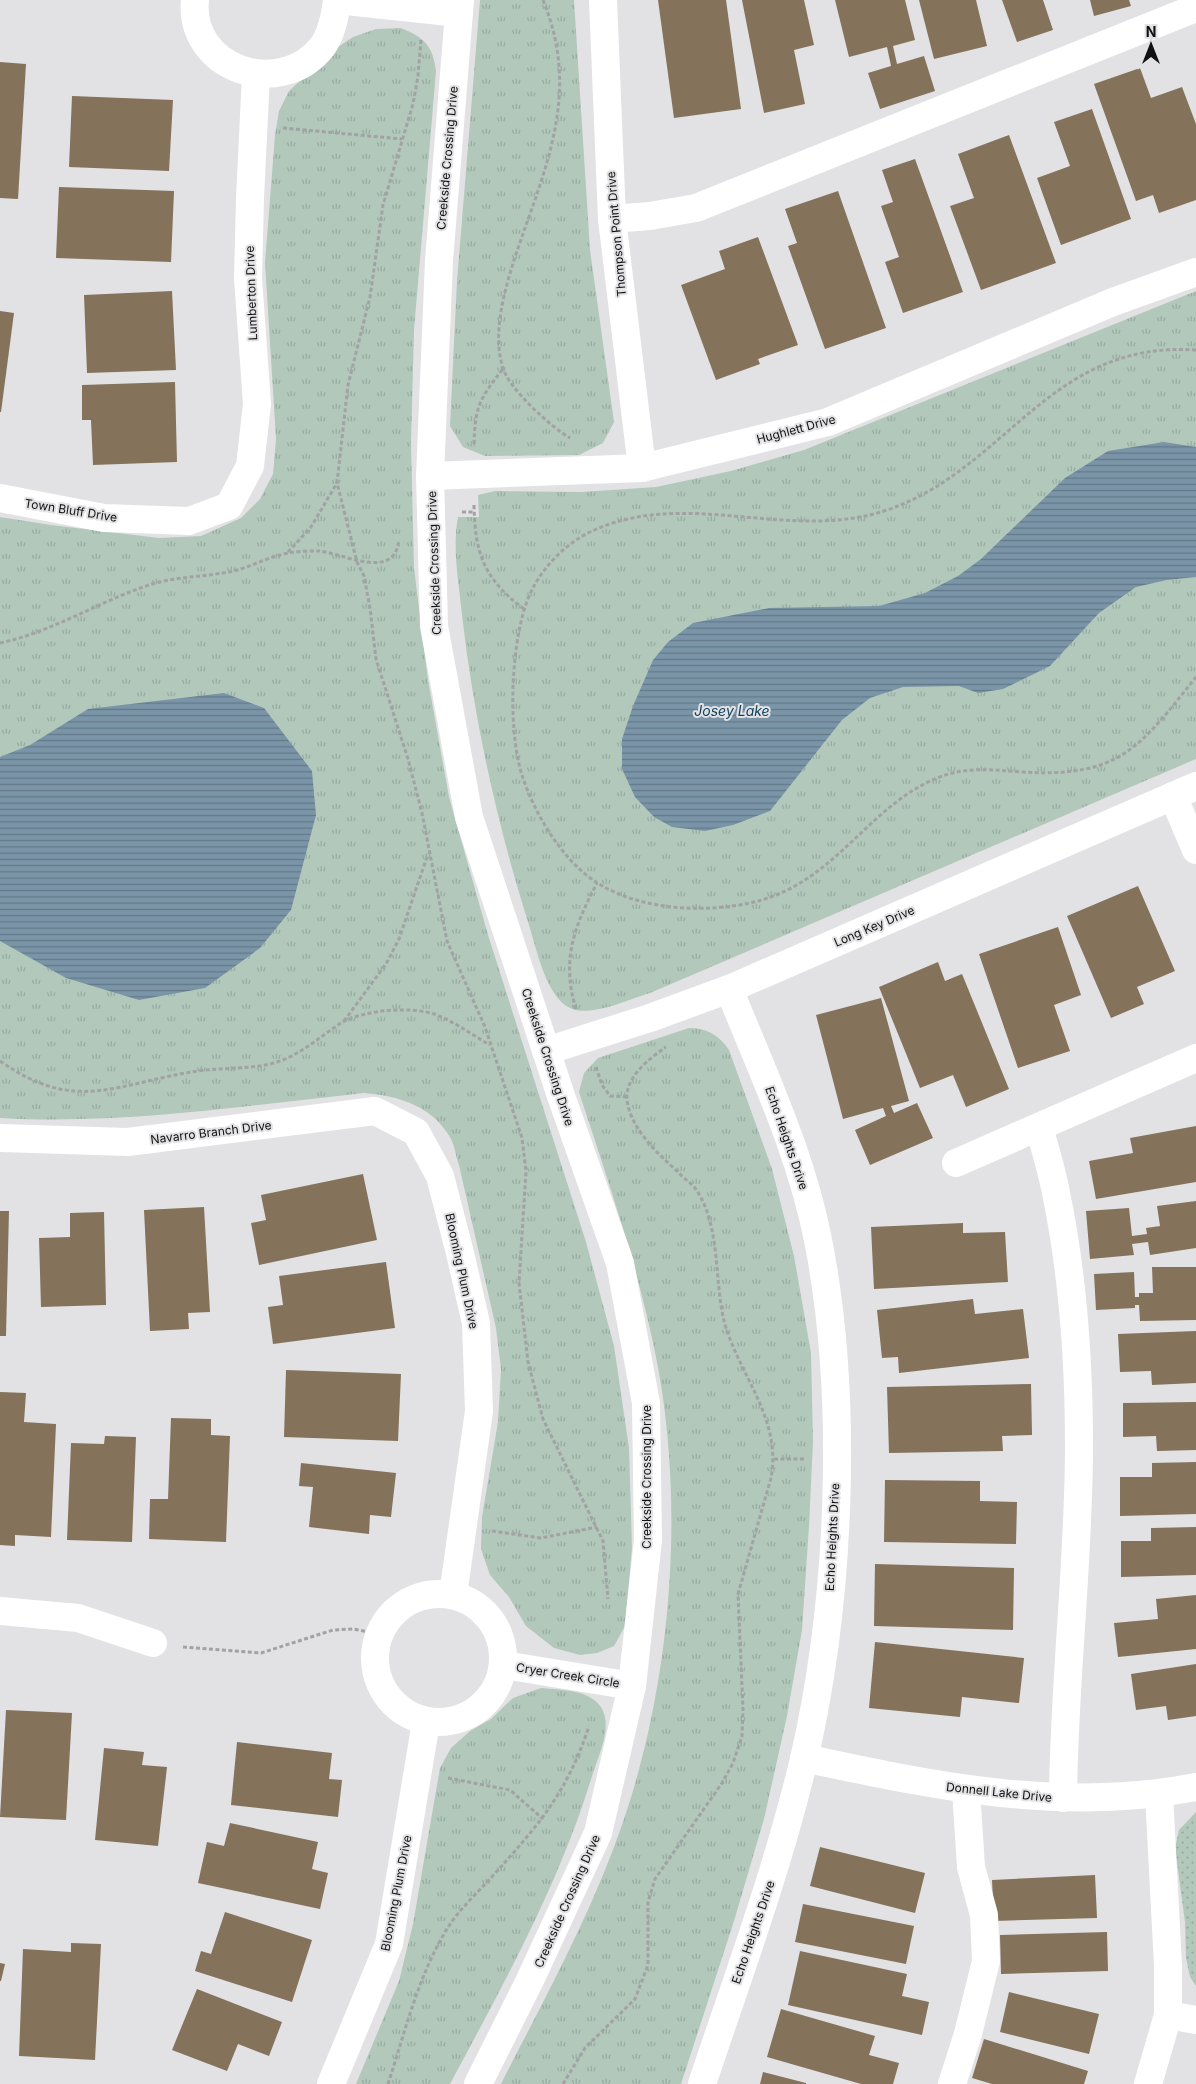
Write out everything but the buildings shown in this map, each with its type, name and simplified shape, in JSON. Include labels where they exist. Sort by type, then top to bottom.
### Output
[{"type":"street","points":[[195,0],[194,10],[200,33],[213,53],[233,68],[256,75],[281,73],[304,64],[322,47],[333,25],[337,0],[423,9],[459,6]]},
{"type":"street","name":"Thompson Point Drive","points":[[603,0],[612,220],[642,468]]},
{"type":"street","name":"Creekside Crossing Drive","points":[[459,6],[439,261],[430,476],[434,626],[469,817],[546,1051],[620,1263],[646,1403],[648,1540],[632,1686],[598,1833],[530,1980],[478,2084]]},
{"type":"street","points":[[612,220],[696,208],[1196,8]]},
{"type":"street","name":"Lumberton Drive","points":[[229,506],[250,466],[257,404],[248,278],[256,75]]},
{"type":"street","name":"Hughlett Drive","points":[[430,476],[642,468],[828,422],[1113,302],[1196,272]]},
{"type":"street","name":"Town Bluff Drive","points":[[0,498],[104,518],[190,521],[229,506]]},
{"type":"street","points":[[1184,791],[1196,850]]},
{"type":"street","name":"Long Key Drive","points":[[546,1051],[650,1018],[729,989],[1184,791]]},
{"type":"street","name":"Echo Heights Drive","points":[[702,2084],[775,1866],[804,1758],[821,1670],[830,1584],[836,1492],[836,1404],[831,1320],[819,1244],[802,1176],[782,1116],[729,989]]},
{"type":"street","points":[[956,1163],[1196,1058]]},
{"type":"street","name":"Navarro Branch Drive","points":[[0,1138],[128,1142],[375,1111],[416,1132]]},
{"type":"street","points":[[1039,1127],[1056,1193],[1067,1262],[1075,1349],[1079,1445],[1076,1550],[1064,1725],[1063,1798]]},
{"type":"street","name":"Blooming Plum Drive","points":[[416,1132],[440,1176],[476,1323],[479,1411],[453,1595]]},
{"type":"street","points":[[427,1594],[453,1595],[475,1604],[492,1620],[502,1641],[504,1665],[496,1691],[478,1710],[453,1722],[426,1722],[402,1712],[384,1694],[375,1670],[375,1645],[385,1622],[403,1604],[427,1594]]},
{"type":"street","points":[[0,1611],[78,1618],[153,1644]]},
{"type":"street","name":"Cryer Creek Circle","points":[[504,1665],[632,1686]]},
{"type":"street","name":"Blooming Plum Drive","points":[[331,2084],[389,1944],[426,1722]]},
{"type":"street","name":"Donnell Lake Drive","points":[[804,1758],[920,1783],[966,1790],[1063,1798],[1159,1794],[1196,1787]]},
{"type":"street","points":[[952,2084],[968,2034],[986,1961],[984,1915],[971,1867],[966,1790]]},
{"type":"street","points":[[1148,2084],[1168,2015],[1168,1966],[1159,1794]]},
{"type":"street","points":[[1168,2015],[1196,2020]]},
{"type":"path","points":[[543,0],[551,20],[557,45],[561,74],[560,106],[552,146],[504,291],[499,320],[503,369],[514,387],[552,426],[570,438],[578,439]]},
{"type":"path","points":[[423,9],[418,76],[383,205],[370,297],[348,385],[337,483],[357,562],[364,576],[376,659],[408,759],[422,813],[428,852],[447,941],[485,1027],[522,1138],[526,1171],[518,1283],[528,1362],[543,1419],[597,1527],[604,1551],[609,1607]]},
{"type":"path","points":[[253,125],[402,139]]},
{"type":"path","points":[[1196,350],[1146,352],[1109,362],[1074,379],[1046,398],[944,482],[916,500],[880,512],[848,519],[816,520],[784,520],[743,515],[660,513],[626,519],[594,530],[571,542],[535,584],[524,609],[515,665],[514,710],[522,776],[547,829],[563,853],[597,883],[617,893],[645,902],[673,906],[727,906],[757,901],[808,880],[888,809],[932,780],[957,771],[987,769],[1062,774],[1084,771],[1107,764],[1128,752],[1152,732],[1196,677]]},
{"type":"path","points":[[503,369],[484,393],[478,406],[475,422],[474,528],[482,560],[491,578],[502,592],[524,609]]},
{"type":"path","points":[[288,553],[311,527],[337,483]]},
{"type":"path","points":[[0,643],[43,630],[109,600],[150,585],[179,578],[233,571],[288,553],[319,551],[345,556],[357,562],[389,560],[395,553],[399,533]]},
{"type":"path","points":[[344,1022],[386,964],[399,939],[428,852]]},
{"type":"path","points":[[597,883],[575,930],[570,951],[568,974],[585,1038],[602,1085],[610,1096],[627,1097]]},
{"type":"path","points":[[0,1061],[19,1074],[47,1087],[72,1092],[105,1091],[200,1071],[246,1069],[278,1062],[301,1050],[344,1022],[381,1011],[432,1014],[490,1045]]},
{"type":"path","points":[[563,2084],[585,2048],[635,1999],[648,1965],[648,1902],[655,1879],[711,1799],[733,1763],[742,1736],[743,1709],[738,1594],[771,1478],[774,1459],[765,1415],[735,1352],[724,1320],[712,1232],[704,1208],[695,1188],[639,1132],[630,1116],[627,1097],[631,1083],[639,1069],[670,1044]]},
{"type":"path","points":[[462,1526],[541,1538],[597,1527]]},
{"type":"path","points":[[153,1644],[261,1653],[333,1630],[353,1629],[380,1634]]},
{"type":"path","points":[[388,2084],[425,1972],[448,1928],[543,1819],[564,1787],[581,1752],[598,1680]]},
{"type":"path","points":[[418,1773],[510,1790],[543,1819]]},
{"type":"green space","points":[[480,0],[574,0],[590,250],[614,422],[603,443],[579,455],[485,456],[463,447],[450,426],[457,281]]},
{"type":"green space","points":[[401,28],[416,35],[426,44],[435,62],[436,71],[414,330],[411,443],[414,568],[428,680],[449,797],[488,935],[586,1242],[614,1346],[629,1448],[632,1548],[625,1626],[614,1646],[597,1653],[580,1655],[554,1648],[526,1626],[509,1597],[490,1575],[481,1549],[482,1517],[498,1422],[501,1369],[496,1328],[454,1145],[444,1128],[435,1118],[402,1100],[364,1093],[137,1117],[91,1119],[0,1118],[0,517],[159,538],[201,536],[241,518],[260,499],[273,474],[276,439],[265,263],[275,135],[279,111],[289,91],[332,51],[353,37],[376,29]]},
{"type":"green space","points":[[1196,291],[1196,759],[650,993],[588,1011],[570,1008],[562,1002],[554,993],[543,971],[517,887],[488,772],[473,694],[462,615],[456,553],[458,517],[479,517],[478,495],[495,491],[582,492],[656,487],[731,471],[804,450]]},
{"type":"green space","points":[[689,1028],[701,1029],[712,1033],[729,1050],[772,1169],[794,1256],[811,1353],[813,1441],[809,1526],[802,1630],[787,1716],[764,1819],[734,1921],[681,2084],[501,2084],[581,1924],[610,1858],[622,1825],[639,1769],[653,1711],[663,1652],[669,1591],[670,1469],[665,1409],[655,1352],[648,1319],[611,1189],[579,1092],[584,1073],[598,1058]]},
{"type":"green space","points":[[541,1688],[565,1690],[589,1697],[601,1707],[606,1723],[604,1740],[580,1814],[529,1932],[450,2084],[356,2084],[399,1981],[413,1924],[440,1768],[451,1748],[470,1731],[491,1719],[513,1698]]},
{"type":"green space","points":[[1196,1812],[1196,1986],[1190,1977],[1186,1958],[1185,1922],[1175,1848],[1179,1830]]},
{"type":"water","name":"Josey Lake","points":[[1164,442],[1196,447],[1196,577],[1167,580],[1136,587],[1099,613],[1050,666],[1003,689],[978,693],[959,686],[903,687],[870,698],[842,720],[770,811],[733,825],[705,831],[672,827],[654,817],[635,797],[622,769],[622,739],[633,706],[653,660],[668,642],[693,623],[769,608],[879,606],[925,593],[958,576],[981,559],[1065,478],[1108,451]]},
{"type":"water","points":[[224,693],[264,708],[312,771],[316,815],[291,910],[260,948],[205,988],[139,1000],[66,978],[0,941],[0,757],[30,745],[88,709]]}]
